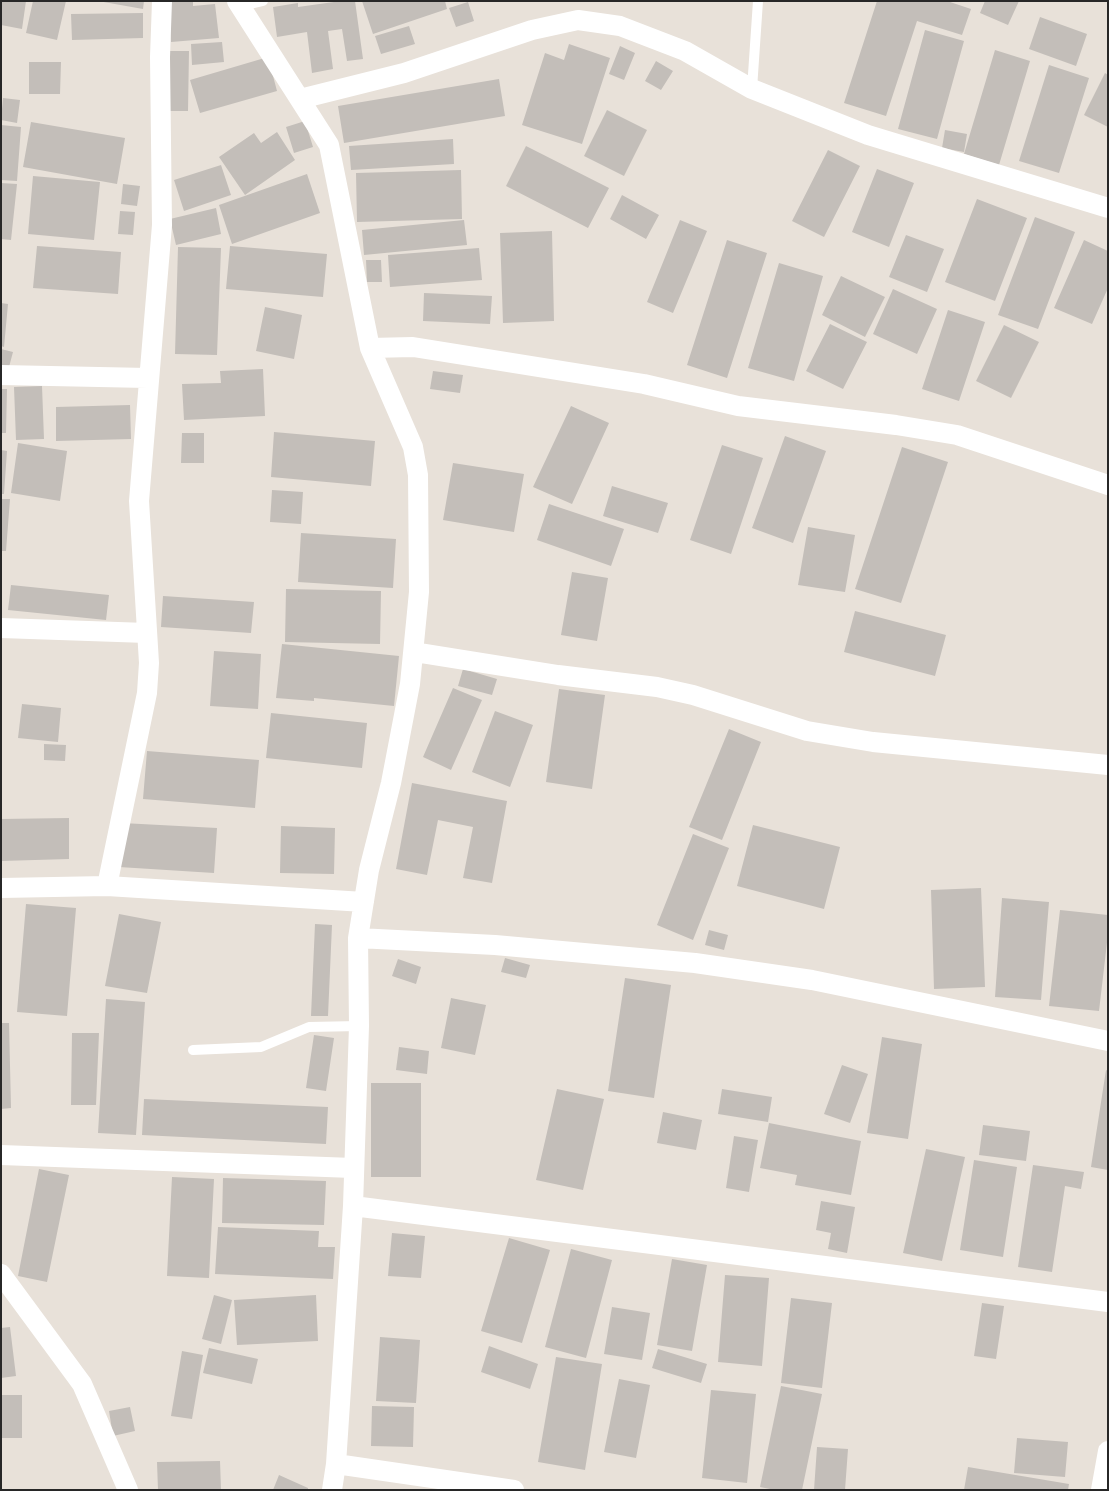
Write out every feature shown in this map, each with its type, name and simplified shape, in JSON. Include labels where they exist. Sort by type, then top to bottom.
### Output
[{"type":"street","points":[[107,886],[146,693],[149,663],[139,501],[162,225],[160,47],[162,1]]},
{"type":"street","points":[[240,4],[329,145],[370,348],[413,447],[418,475],[419,592],[410,684],[392,782],[369,870],[358,938],[359,1026],[353,1206],[336,1464],[332,1490]]},
{"type":"street","points":[[300,99],[404,73],[532,30],[578,20],[620,26],[685,51],[752,89],[868,135],[1108,208]]},
{"type":"street","points":[[370,348],[413,347],[644,384],[738,406],[896,425],[957,435],[1108,485]]},
{"type":"street","points":[[1,375],[148,378]]},
{"type":"street","points":[[1,628],[147,633]]},
{"type":"street","points":[[414,652],[558,675],[657,687],[693,695],[807,730],[873,742],[1108,765]]},
{"type":"street","points":[[1,888],[107,886],[364,902]]},
{"type":"street","points":[[358,938],[495,945],[695,963],[812,980],[1108,1040]]},
{"type":"street","points":[[1,1155],[353,1168]]},
{"type":"street","points":[[353,1206],[1108,1302]]},
{"type":"street","points":[[1,1274],[82,1384],[128,1490]]},
{"type":"street","points":[[1101,1490],[1108,1451]]},
{"type":"street","points":[[336,1464],[514,1490]]},
{"type":"lane","points":[[240,4],[263,1]]},
{"type":"lane","points":[[752,89],[758,1]]},
{"type":"lane","points":[[193,1050],[260,1047],[309,1027],[359,1026]]},
{"type":"building","points":[[1,1],[26,1],[22,29],[1,25]]},
{"type":"building","points":[[33,1],[66,1],[57,40],[26,33]]},
{"type":"building","points":[[98,1],[144,1],[143,9]]},
{"type":"building","points":[[168,1],[193,1],[193,6],[215,4],[219,38],[171,42]]},
{"type":"building","points":[[355,1],[363,59],[347,61],[342,29],[328,31],[333,69],[312,73],[307,32],[277,37],[273,7],[298,3],[298,7]]},
{"type":"building","points":[[362,1],[445,1],[447,9],[373,34]]},
{"type":"building","points":[[877,1],[947,1],[971,9],[962,35],[917,21],[886,116],[844,103]]},
{"type":"building","points":[[985,1],[1019,1],[1008,25],[980,13]]},
{"type":"building","points":[[468,2],[474,21],[456,27],[449,8]]},
{"type":"building","points":[[143,13],[143,38],[72,40],[71,14]]},
{"type":"building","points":[[1040,17],[1087,34],[1076,66],[1029,49]]},
{"type":"building","points":[[409,26],[415,44],[381,54],[375,36]]},
{"type":"building","points":[[925,30],[964,41],[937,139],[898,129]]},
{"type":"building","points":[[222,42],[224,62],[192,65],[191,44]]},
{"type":"building","points":[[569,44],[610,58],[582,144],[522,125],[545,53],[564,60]]},
{"type":"building","points":[[620,46],[635,53],[624,80],[609,74]]},
{"type":"building","points":[[995,50],[1030,61],[999,165],[964,154]]},
{"type":"building","points":[[169,51],[189,51],[188,111],[168,111]]},
{"type":"building","points":[[268,57],[277,91],[200,113],[190,80]]},
{"type":"building","points":[[656,61],[673,71],[661,90],[645,81]]},
{"type":"building","points":[[29,62],[61,62],[60,94],[29,94]]},
{"type":"building","points":[[1049,65],[1089,78],[1059,173],[1019,161]]},
{"type":"building","points":[[1105,73],[1108,75],[1108,127],[1084,115]]},
{"type":"building","points":[[499,79],[505,116],[344,143],[338,106]]},
{"type":"building","points":[[3,98],[20,100],[17,123],[1,120]]},
{"type":"building","points":[[607,110],[647,130],[624,176],[584,156]]},
{"type":"building","points":[[305,121],[313,147],[294,153],[286,127]]},
{"type":"building","points":[[31,122],[125,138],[117,184],[23,167]]},
{"type":"building","points":[[1,125],[21,127],[17,181],[1,180]]},
{"type":"building","points":[[945,130],[967,134],[964,152],[942,148]]},
{"type":"building","points":[[277,132],[295,160],[245,195],[219,157],[254,133],[261,143]]},
{"type":"building","points":[[453,139],[454,164],[351,170],[349,146]]},
{"type":"building","points":[[526,146],[609,188],[588,228],[506,186]]},
{"type":"building","points":[[828,150],[860,166],[824,237],[792,221]]},
{"type":"building","points":[[221,165],[231,195],[184,211],[174,180]]},
{"type":"building","points":[[877,169],[914,183],[889,247],[852,232]]},
{"type":"building","points":[[461,170],[462,219],[357,222],[356,173]]},
{"type":"building","points":[[307,174],[320,213],[232,244],[219,205]]},
{"type":"building","points":[[33,176],[100,182],[94,240],[28,234]]},
{"type":"building","points":[[1,183],[17,184],[11,240],[1,239]]},
{"type":"building","points":[[123,184],[140,186],[137,206],[121,204]]},
{"type":"building","points":[[622,195],[659,215],[646,239],[610,219]]},
{"type":"building","points":[[977,199],[1027,218],[995,301],[945,282]]},
{"type":"building","points":[[216,208],[221,234],[176,245],[170,219]]},
{"type":"building","points":[[120,211],[135,212],[133,235],[118,234]]},
{"type":"building","points":[[1035,217],[1075,232],[1038,329],[998,315]]},
{"type":"building","points":[[464,220],[467,245],[364,255],[362,230]]},
{"type":"building","points":[[680,220],[707,231],[673,313],[647,302]]},
{"type":"building","points":[[552,231],[554,321],[503,323],[500,233]]},
{"type":"building","points":[[906,235],[944,249],[927,292],[889,277]]},
{"type":"building","points":[[727,240],[767,253],[727,378],[687,365]]},
{"type":"building","points":[[1084,240],[1108,251],[1108,288],[1092,324],[1054,308]]},
{"type":"building","points":[[37,246],[121,252],[118,294],[33,288]]},
{"type":"building","points":[[230,246],[327,254],[323,297],[226,289]]},
{"type":"building","points":[[178,247],[221,248],[217,355],[175,354]]},
{"type":"building","points":[[479,248],[482,280],[390,287],[388,255]]},
{"type":"building","points":[[366,260],[381,260],[382,282],[367,282]]},
{"type":"building","points":[[779,263],[823,276],[794,381],[748,368]]},
{"type":"building","points":[[841,276],[885,297],[865,337],[822,315]]},
{"type":"building","points":[[893,289],[937,309],[917,354],[873,334]]},
{"type":"building","points":[[424,293],[492,296],[490,324],[423,321]]},
{"type":"building","points":[[1,303],[8,304],[4,347],[1,346]]},
{"type":"building","points":[[265,307],[302,315],[294,359],[256,351]]},
{"type":"building","points":[[948,310],[985,322],[959,401],[922,389]]},
{"type":"building","points":[[830,324],[867,342],[843,389],[806,371]]},
{"type":"building","points":[[1004,325],[1039,342],[1011,398],[976,381]]},
{"type":"building","points":[[1,349],[13,352],[9,367],[1,365]]},
{"type":"building","points":[[263,369],[265,416],[184,420],[182,384],[221,383],[220,371]]},
{"type":"building","points":[[433,371],[463,375],[460,393],[430,389]]},
{"type":"building","points":[[42,386],[44,439],[16,440],[14,387]]},
{"type":"building","points":[[1,389],[7,389],[6,433],[1,433]]},
{"type":"building","points":[[130,405],[131,439],[56,441],[56,407]]},
{"type":"building","points":[[571,406],[609,423],[572,504],[533,487]]},
{"type":"building","points":[[274,432],[375,441],[371,486],[271,477]]},
{"type":"building","points":[[182,433],[204,433],[204,463],[181,463]]},
{"type":"building","points":[[785,436],[826,451],[793,543],[752,528]]},
{"type":"building","points":[[18,443],[67,451],[60,501],[11,493]]},
{"type":"building","points":[[722,445],[763,458],[731,554],[690,540]]},
{"type":"building","points":[[902,447],[948,462],[901,603],[855,589]]},
{"type":"building","points":[[1,450],[7,451],[4,494],[1,494]]},
{"type":"building","points":[[453,463],[524,474],[514,532],[443,520]]},
{"type":"building","points":[[612,486],[668,503],[658,533],[603,516]]},
{"type":"building","points":[[272,490],[303,492],[301,524],[270,522]]},
{"type":"building","points":[[1,499],[10,499],[6,551],[1,551]]},
{"type":"building","points":[[549,504],[624,529],[611,566],[537,540]]},
{"type":"building","points":[[808,527],[855,535],[845,592],[798,585]]},
{"type":"building","points":[[301,533],[396,539],[393,588],[298,582]]},
{"type":"building","points":[[572,572],[608,578],[597,641],[561,635]]},
{"type":"building","points":[[11,585],[109,595],[106,620],[8,610]]},
{"type":"building","points":[[286,589],[381,591],[380,644],[285,642]]},
{"type":"building","points":[[163,596],[254,602],[251,633],[161,627]]},
{"type":"building","points":[[855,611],[946,635],[935,676],[844,652]]},
{"type":"building","points":[[282,644],[399,656],[394,706],[314,698],[314,701],[276,698]]},
{"type":"building","points":[[214,651],[261,654],[258,709],[210,706]]},
{"type":"building","points":[[463,669],[497,679],[492,695],[458,686]]},
{"type":"building","points":[[453,688],[482,700],[451,770],[423,757]]},
{"type":"building","points":[[559,689],[605,695],[592,789],[546,782]]},
{"type":"building","points":[[22,704],[61,708],[58,742],[18,738]]},
{"type":"building","points":[[495,711],[533,725],[510,787],[472,772]]},
{"type":"building","points":[[271,713],[367,723],[362,768],[266,758]]},
{"type":"building","points":[[729,729],[761,742],[722,840],[689,827]]},
{"type":"building","points":[[44,744],[66,745],[65,761],[44,760]]},
{"type":"building","points":[[147,751],[259,760],[255,808],[143,799]]},
{"type":"building","points":[[412,783],[507,801],[492,883],[463,878],[473,827],[438,820],[427,875],[396,869]]},
{"type":"building","points":[[69,818],[69,859],[1,861],[1,819]]},
{"type":"building","points":[[122,823],[217,828],[214,873],[119,867]]},
{"type":"building","points":[[753,825],[840,847],[824,909],[737,886]]},
{"type":"building","points":[[281,826],[335,828],[334,874],[280,873]]},
{"type":"building","points":[[693,834],[729,848],[693,940],[657,925]]},
{"type":"building","points":[[981,888],[985,987],[934,989],[931,890]]},
{"type":"building","points":[[1002,898],[1049,902],[1041,1000],[995,997]]},
{"type":"building","points":[[26,904],[76,908],[67,1016],[17,1012]]},
{"type":"building","points":[[1060,910],[1108,915],[1108,934],[1099,1011],[1049,1006]]},
{"type":"building","points":[[119,914],[161,922],[147,993],[105,986]]},
{"type":"building","points":[[315,924],[332,925],[328,1016],[311,1016]]},
{"type":"building","points":[[709,930],[728,935],[724,950],[705,945]]},
{"type":"building","points":[[505,958],[530,965],[526,978],[501,972]]},
{"type":"building","points":[[398,959],[421,967],[416,984],[392,976]]},
{"type":"building","points":[[625,978],[671,985],[654,1098],[608,1091]]},
{"type":"building","points":[[451,998],[486,1005],[475,1055],[441,1048]]},
{"type":"building","points":[[106,999],[145,1002],[136,1135],[98,1133]]},
{"type":"building","points":[[1,1023],[9,1023],[11,1108],[1,1109]]},
{"type":"building","points":[[72,1033],[99,1033],[96,1105],[71,1105]]},
{"type":"building","points":[[314,1035],[334,1038],[326,1091],[306,1088]]},
{"type":"building","points":[[882,1037],[922,1044],[908,1139],[867,1133]]},
{"type":"building","points":[[399,1047],[429,1051],[427,1074],[396,1070]]},
{"type":"building","points":[[842,1065],[868,1074],[850,1123],[824,1114]]},
{"type":"building","points":[[1106,1070],[1108,1071],[1108,1170],[1091,1167]]},
{"type":"building","points":[[371,1083],[421,1083],[421,1177],[371,1177]]},
{"type":"building","points":[[557,1089],[604,1099],[583,1190],[536,1180]]},
{"type":"building","points":[[722,1089],[772,1097],[768,1122],[718,1114]]},
{"type":"building","points":[[144,1099],[328,1107],[326,1144],[142,1135]]},
{"type":"building","points":[[663,1112],[702,1120],[696,1150],[657,1143]]},
{"type":"building","points":[[769,1123],[861,1141],[851,1195],[795,1185],[797,1175],[760,1168]]},
{"type":"building","points":[[983,1125],[1030,1131],[1026,1161],[979,1155]]},
{"type":"building","points":[[734,1136],[758,1140],[749,1192],[726,1188]]},
{"type":"building","points":[[926,1149],[965,1157],[942,1261],[903,1253]]},
{"type":"building","points":[[974,1160],[1017,1167],[1003,1257],[960,1250]]},
{"type":"building","points":[[1033,1165],[1084,1172],[1081,1189],[1065,1186],[1052,1272],[1018,1267]]},
{"type":"building","points":[[39,1169],[69,1175],[47,1282],[18,1276]]},
{"type":"building","points":[[172,1177],[214,1179],[209,1278],[167,1276]]},
{"type":"building","points":[[223,1178],[326,1181],[324,1225],[222,1223]]},
{"type":"building","points":[[821,1201],[855,1207],[847,1253],[828,1249],[831,1233],[816,1230]]},
{"type":"building","points":[[218,1227],[319,1231],[318,1247],[335,1247],[333,1279],[215,1274]]},
{"type":"building","points":[[392,1233],[425,1236],[421,1278],[388,1276]]},
{"type":"building","points":[[509,1238],[550,1250],[522,1343],[481,1331]]},
{"type":"building","points":[[571,1249],[612,1260],[586,1358],[545,1347]]},
{"type":"building","points":[[672,1259],[707,1265],[692,1351],[657,1345]]},
{"type":"building","points":[[725,1275],[769,1278],[762,1366],[718,1362]]},
{"type":"building","points":[[214,1295],[232,1300],[221,1344],[202,1339]]},
{"type":"building","points":[[316,1295],[318,1341],[237,1345],[234,1300]]},
{"type":"building","points":[[791,1298],[832,1303],[822,1388],[781,1383]]},
{"type":"building","points":[[982,1303],[1004,1306],[996,1359],[974,1356]]},
{"type":"building","points":[[612,1307],[650,1313],[642,1360],[604,1354]]},
{"type":"building","points":[[10,1327],[16,1376],[1,1378],[1,1328]]},
{"type":"building","points":[[380,1337],[420,1340],[416,1403],[376,1401]]},
{"type":"building","points":[[489,1346],[538,1364],[530,1389],[481,1372]]},
{"type":"building","points":[[209,1348],[258,1359],[252,1384],[203,1373]]},
{"type":"building","points":[[658,1349],[707,1364],[701,1383],[652,1368]]},
{"type":"building","points":[[182,1351],[203,1355],[192,1419],[171,1416]]},
{"type":"building","points":[[556,1357],[602,1364],[585,1470],[538,1462]]},
{"type":"building","points":[[619,1379],[650,1385],[636,1458],[604,1452]]},
{"type":"building","points":[[781,1386],[822,1394],[802,1490],[775,1490],[760,1487]]},
{"type":"building","points":[[711,1390],[756,1394],[747,1483],[702,1478]]},
{"type":"building","points":[[1,1395],[22,1395],[22,1438],[1,1438]]},
{"type":"building","points":[[372,1406],[414,1407],[413,1447],[371,1446]]},
{"type":"building","points":[[130,1407],[135,1431],[113,1436],[109,1411]]},
{"type":"building","points":[[1017,1438],[1068,1442],[1065,1477],[1014,1473]]},
{"type":"building","points":[[817,1447],[848,1449],[845,1490],[814,1490]]},
{"type":"building","points":[[220,1461],[221,1490],[158,1490],[157,1462]]},
{"type":"building","points":[[968,1467],[1069,1484],[1068,1490],[964,1490]]},
{"type":"building","points":[[279,1475],[308,1488],[308,1490],[273,1490]]}]
